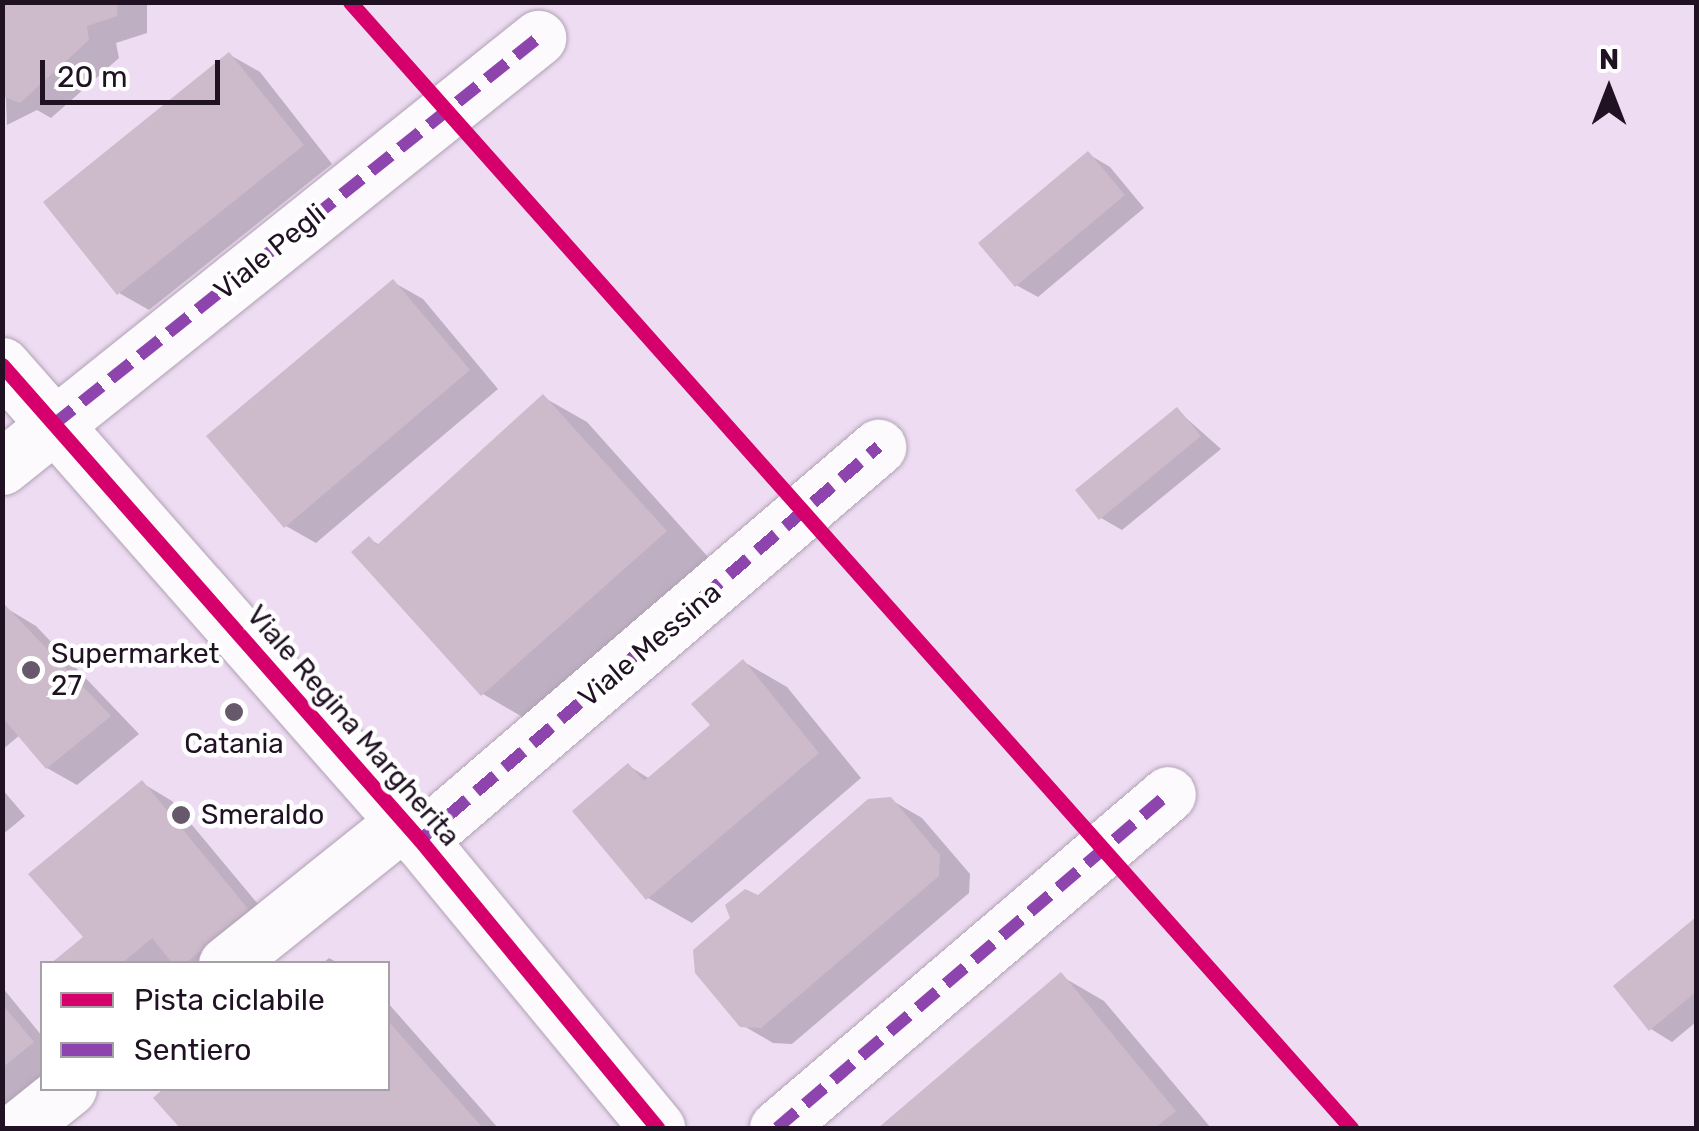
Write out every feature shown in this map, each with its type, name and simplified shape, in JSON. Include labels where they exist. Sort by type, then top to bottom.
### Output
[{"type":"street","name":"Viale Pegli","points":[[2,466],[538,38]]},
{"type":"street","name":"Viale Regina Margherita","points":[[2,365],[411,831],[656,1128]]},
{"type":"street","name":"Viale Messina","points":[[230,961],[411,831],[878,447]]},
{"type":"street","points":[[777,1128],[1168,794]]},
{"type":"street","points":[[19,1128],[65,1091]]},
{"type":"building","points":[[2,2],[118,2],[117,16],[87,26],[89,40],[20,103],[2,96]]},
{"type":"building","points":[[229,52],[304,145],[117,295],[43,202]]},
{"type":"building","points":[[1088,151],[1125,195],[1015,287],[978,243]]},
{"type":"building","points":[[393,279],[470,370],[284,528],[206,436]]},
{"type":"building","points":[[543,394],[667,531],[481,696],[351,552],[369,536],[377,545]]},
{"type":"building","points":[[1177,407],[1201,436],[1099,520],[1075,490]]},
{"type":"building","points":[[5,605],[111,716],[46,769],[2,717]]},
{"type":"building","points":[[743,659],[819,753],[646,900],[572,811],[628,763],[644,781],[710,725],[691,704]]},
{"type":"building","points":[[142,780],[249,910],[189,961],[171,961],[152,938],[125,961],[54,961],[83,937],[28,874]]},
{"type":"building","points":[[891,797],[940,855],[939,876],[761,1028],[740,1027],[695,973],[693,950],[730,918],[725,905],[745,889],[758,895],[868,799]]},
{"type":"building","points":[[1696,917],[1696,992],[1649,1031],[1613,986]]},
{"type":"building","points":[[1061,972],[1176,1111],[1155,1128],[878,1128]]},
{"type":"building","points":[[2,1004],[34,1042],[2,1068]]},
{"type":"building","points":[[390,1023],[483,1128],[180,1128],[153,1098],[161,1091],[390,1091]]},
{"type":"marked path","points":[[53,425],[538,38]]},
{"type":"marked path","points":[[420,840],[878,447]]},
{"type":"marked path","points":[[777,1128],[1168,794]]},
{"type":"cycle path","points":[[350,2],[1351,1128]]},
{"type":"cycle path","points":[[2,365],[420,840],[657,1128]]},
{"type":"place","name":"Supermarket 27","points":[[31,670]]},
{"type":"place","name":"Catania","points":[[234,712]]},
{"type":"place","name":"Smeraldo","points":[[181,815]]}]
